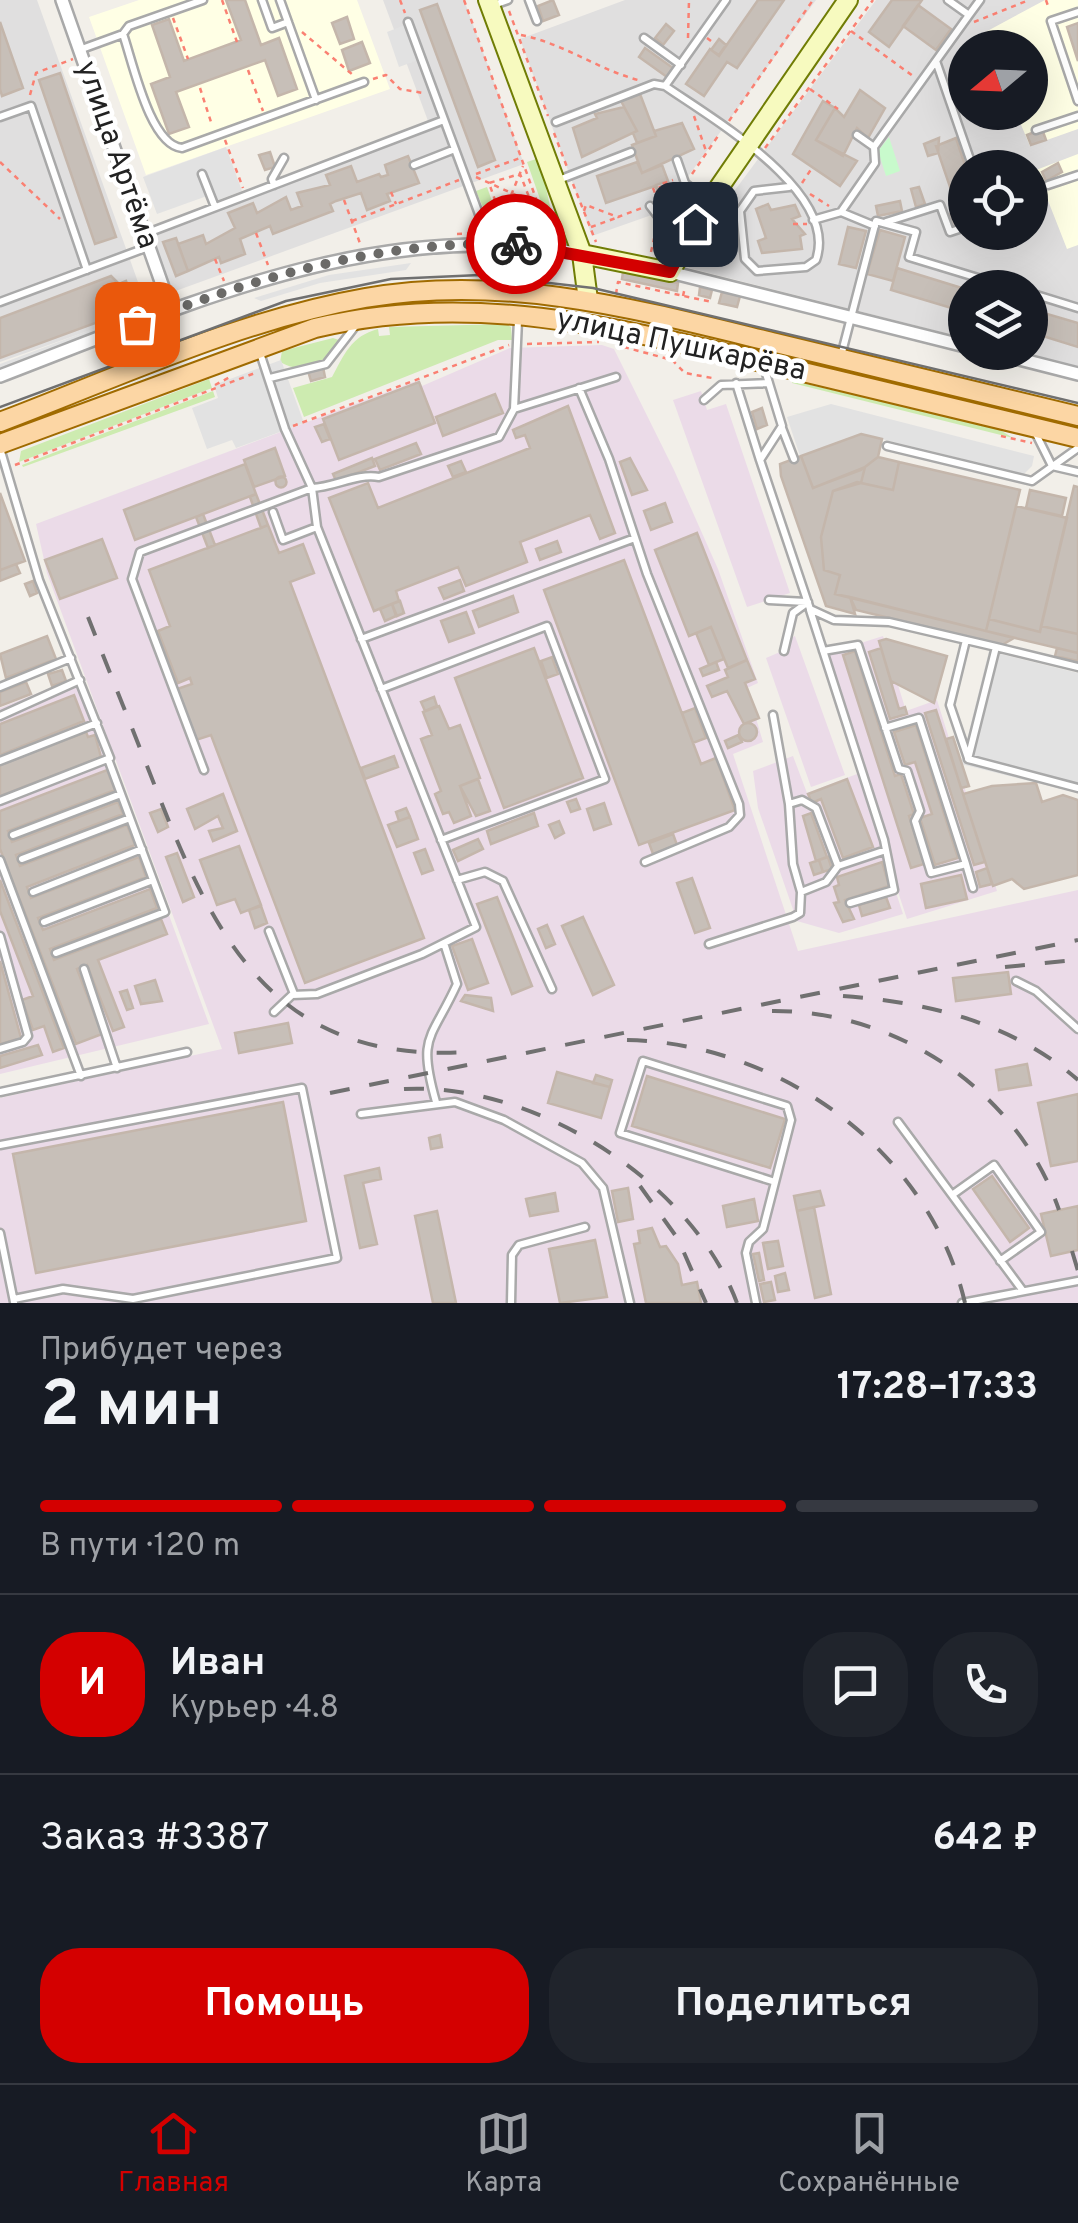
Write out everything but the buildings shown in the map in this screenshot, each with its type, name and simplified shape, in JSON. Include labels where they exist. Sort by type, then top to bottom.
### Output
[{"type":"main road","name":"улица Пушкарёва","points":[[0,422],[251,328],[316,308],[418,292],[517,289],[588,300],[1078,416]]},
{"type":"main road","points":[[584,321],[588,300]]},
{"type":"main road","name":"улица Пушкарёва","points":[[0,446],[258,347],[362,317],[461,310],[584,321],[1078,438]]},
{"type":"main road","points":[[251,328],[258,347]]},
{"type":"street","name":"улица Артёма","points":[[62,0],[171,310]]},
{"type":"street","points":[[678,274],[681,246],[709,202],[755,148],[848,0]]},
{"type":"street","points":[[498,2],[562,178],[582,254],[588,300]]},
{"type":"street","points":[[0,376],[171,310],[313,265],[492,240],[678,274],[948,342]]},
{"type":"street","points":[[1048,366],[1078,374]]},
{"type":"lane","points":[[80,53],[123,34],[129,26],[204,0]]},
{"type":"lane","points":[[262,0],[272,28],[288,22]]},
{"type":"lane","points":[[280,0],[316,100]]},
{"type":"lane","points":[[530,0],[537,21]]},
{"type":"lane","points":[[665,86],[726,0]]},
{"type":"lane","points":[[948,0],[969,15]]},
{"type":"lane","points":[[810,222],[842,212],[875,163],[874,148],[980,0]]},
{"type":"lane","points":[[1078,12],[1052,20],[1078,101]]},
{"type":"lane","points":[[408,22],[492,240]]},
{"type":"lane","points":[[123,34],[163,142],[182,148],[364,82]]},
{"type":"lane","points":[[644,38],[681,65]]},
{"type":"lane","points":[[936,61],[967,150]]},
{"type":"lane","points":[[556,122],[654,84],[665,86],[755,148],[789,187],[808,201],[818,253],[810,266],[762,272],[748,264],[740,211],[754,191],[789,187]]},
{"type":"lane","points":[[0,116],[30,106],[87,270]]},
{"type":"lane","points":[[1048,126],[1078,116]]},
{"type":"lane","points":[[0,302],[87,270],[215,208],[444,120]]},
{"type":"lane","points":[[857,135],[874,148]]},
{"type":"lane","points":[[414,165],[455,150]]},
{"type":"lane","points":[[562,178],[631,152]]},
{"type":"lane","points":[[274,184],[284,158]]},
{"type":"lane","points":[[677,160],[686,183],[709,202]]},
{"type":"lane","points":[[202,174],[215,208]]},
{"type":"lane","points":[[1048,185],[1078,176]]},
{"type":"lane","points":[[884,223],[940,204],[948,226]]},
{"type":"lane","points":[[650,206],[681,246]]},
{"type":"lane","points":[[842,212],[875,226]]},
{"type":"lane","points":[[840,358],[876,220],[916,232],[909,257],[952,270]]},
{"type":"lane","points":[[1048,299],[1078,308]]},
{"type":"lane","points":[[204,770],[132,580],[140,552],[312,488],[332,487],[365,475],[380,477],[499,437],[514,408],[519,314]]},
{"type":"lane","points":[[270,378],[326,364],[362,317]]},
{"type":"lane","points":[[258,347],[285,429],[312,488],[317,527],[476,926],[444,943],[316,994],[294,994],[274,1012]]},
{"type":"lane","points":[[763,362],[794,459]]},
{"type":"lane","points":[[514,408],[616,377]]},
{"type":"lane","points":[[736,383],[886,850],[894,890],[850,904]]},
{"type":"lane","points":[[704,400],[722,385],[768,383]]},
{"type":"lane","points":[[579,388],[740,816],[729,827],[645,862]]},
{"type":"lane","points":[[760,460],[782,426]]},
{"type":"lane","points":[[1031,427],[1052,466],[1078,472]]},
{"type":"lane","points":[[0,446],[4,474],[39,580],[97,722],[165,912],[56,953]]},
{"type":"lane","points":[[887,446],[1032,481],[1078,448]]},
{"type":"lane","points":[[273,512],[283,540],[317,527]]},
{"type":"lane","points":[[362,639],[635,538]]},
{"type":"lane","points":[[769,600],[809,606],[834,620],[889,622],[1078,668]]},
{"type":"lane","points":[[784,651],[793,612],[809,606]]},
{"type":"lane","points":[[381,690],[547,626],[605,779],[441,840]]},
{"type":"lane","points":[[966,640],[950,706],[968,759]]},
{"type":"lane","points":[[823,650],[858,646],[885,728],[920,811],[916,821],[931,873],[966,864]]},
{"type":"lane","points":[[968,759],[996,647]]},
{"type":"lane","points":[[0,687],[71,658]]},
{"type":"lane","points":[[0,716],[80,680]]},
{"type":"lane","points":[[708,944],[794,918],[800,912],[802,892],[793,864],[790,804],[772,715]]},
{"type":"lane","points":[[885,728],[919,718],[973,888]]},
{"type":"lane","points":[[0,761],[97,722]]},
{"type":"lane","points":[[0,801],[108,759]]},
{"type":"lane","points":[[968,759],[1078,788]]},
{"type":"lane","points":[[13,835],[121,794]]},
{"type":"lane","points":[[790,804],[802,800],[816,808],[838,866]]},
{"type":"lane","points":[[22,860],[130,818]]},
{"type":"lane","points":[[32,892],[142,849]]},
{"type":"lane","points":[[802,892],[826,882],[838,866],[886,850]]},
{"type":"lane","points":[[0,860],[81,1076]]},
{"type":"lane","points":[[457,880],[484,872],[503,881],[552,989]]},
{"type":"lane","points":[[44,922],[154,880]]},
{"type":"lane","points":[[269,930],[294,994]]},
{"type":"lane","points":[[0,936],[28,1036],[23,1042],[0,1049]]},
{"type":"lane","points":[[436,1102],[425,1056],[426,1037],[457,984],[444,943]]},
{"type":"lane","points":[[84,969],[117,1068]]},
{"type":"lane","points":[[1016,981],[1026,984],[1078,1030]]},
{"type":"lane","points":[[0,1092],[187,1052]]},
{"type":"lane","points":[[756,1303],[746,1253],[749,1242],[763,1228],[772,1181],[791,1120],[787,1106],[642,1061],[620,1134],[772,1181]]},
{"type":"lane","points":[[0,1146],[302,1088],[337,1258],[132,1299],[63,1289],[14,1301],[0,1233]]},
{"type":"lane","points":[[361,1114],[456,1102],[504,1120],[582,1163],[604,1188],[630,1303]]},
{"type":"lane","points":[[898,1122],[1022,1291]]},
{"type":"lane","points":[[952,1195],[994,1165],[1042,1232],[1000,1261]]},
{"type":"lane","points":[[511,1303],[512,1255],[519,1245],[585,1226]]},
{"type":"lane","points":[[962,1303],[992,1301],[1078,1280]]},
{"type":"path","points":[[222,0],[237,42]]},
{"type":"path","points":[[400,0],[408,22]]},
{"type":"path","points":[[464,0],[546,226]]},
{"type":"path","points":[[688,55],[689,0]]},
{"type":"path","points":[[589,227],[676,196],[812,0]]},
{"type":"path","points":[[755,148],[809,88],[874,0]]},
{"type":"path","points":[[961,27],[1029,0]]},
{"type":"path","points":[[1046,0],[1052,20]]},
{"type":"path","points":[[498,2],[518,34],[562,178],[584,213],[586,205],[618,217]]},
{"type":"path","points":[[170,12],[188,59]]},
{"type":"path","points":[[288,22],[364,82],[386,75],[400,89],[413,94],[434,92]]},
{"type":"path","points":[[851,31],[918,80]]},
{"type":"path","points":[[518,34],[551,40],[617,74],[654,84]]},
{"type":"path","points":[[30,106],[36,73],[80,53]]},
{"type":"path","points":[[248,70],[266,118]]},
{"type":"path","points":[[200,88],[246,196]]},
{"type":"path","points":[[809,88],[838,109]]},
{"type":"path","points":[[688,102],[707,152]]},
{"type":"path","points":[[352,221],[522,157]]},
{"type":"path","points":[[0,162],[75,234]]},
{"type":"path","points":[[492,240],[524,164]]},
{"type":"path","points":[[489,183],[520,174]]},
{"type":"path","points":[[520,174],[530,202]]},
{"type":"path","points":[[469,177],[539,206]]},
{"type":"path","points":[[665,200],[659,185],[674,180]]},
{"type":"path","points":[[489,183],[502,220]]},
{"type":"path","points":[[652,188],[655,195]]},
{"type":"path","points":[[391,192],[396,204]]},
{"type":"path","points":[[344,200],[362,248]]},
{"type":"path","points":[[504,213],[530,202]]},
{"type":"path","points":[[804,209],[810,222],[810,236]]},
{"type":"path","points":[[650,258],[658,219]]},
{"type":"path","points":[[793,224],[810,222]]},
{"type":"path","points":[[256,234],[269,269]]},
{"type":"path","points":[[215,259],[224,283]]},
{"type":"path","points":[[678,274],[683,296]]},
{"type":"path","points":[[285,429],[499,345],[606,342]]},
{"type":"path","points":[[4,474],[215,386],[266,369]]},
{"type":"path","points":[[1001,436],[1039,446]]},
{"type":"shaded area","points":[[0,0],[37,0],[148,310],[0,362]]},
{"type":"shaded area","points":[[139,0],[357,0],[390,89],[146,175],[89,17]]},
{"type":"shaded area","points":[[383,0],[464,0],[524,164],[170,293],[148,235],[431,129]]},
{"type":"shaded area","points":[[625,0],[816,0],[663,211],[592,236],[520,39]]},
{"type":"shaded area","points":[[876,0],[1078,0],[1078,366],[1048,359],[1048,270],[948,270],[948,334],[689,268],[695,244]]},
{"type":"shaded area","points":[[1045,0],[1078,0],[1078,129],[1030,146],[1023,130],[1048,130],[1048,30],[989,30]]},
{"type":"shaded area","points":[[405,25],[418,60],[399,67],[387,32]]},
{"type":"shaded area","points":[[226,147],[242,191],[210,203],[207,196],[157,214],[143,177]]},
{"type":"shaded area","points":[[1078,154],[1078,245],[1067,249],[1048,201],[1048,165]]},
{"type":"shaded area","points":[[411,263],[406,270],[320,283],[261,301],[254,298],[329,275]]},
{"type":"shaded area","points":[[130,315],[132,320],[0,370],[0,364]]},
{"type":"shaded area","points":[[602,345],[614,349],[674,470],[718,569],[758,683],[747,688],[763,742],[733,754],[798,951],[1078,890],[1078,1303],[0,1303],[0,1098],[222,1049],[47,573],[36,524],[419,380],[422,386],[510,348]]},
{"type":"shaded area","points":[[281,360],[304,423],[236,448],[232,440],[207,449],[192,408],[218,398],[214,385]]},
{"type":"shaded area","points":[[701,391],[707,410],[726,404],[790,593],[747,607],[673,400]]},
{"type":"shaded area","points":[[831,404],[1034,456],[1032,466],[1024,474],[861,434],[800,456],[787,417]]},
{"type":"shaded area","points":[[795,636],[845,775],[811,787],[766,658],[787,649],[789,639]]},
{"type":"shaded area","points":[[883,636],[906,711],[937,700],[997,891],[907,919],[820,656]]},
{"type":"shaded area","points":[[989,651],[1078,673],[1078,793],[961,764]]},
{"type":"shaded area","points":[[81,676],[209,1024],[0,1074],[0,708]]},
{"type":"shaded area","points":[[793,756],[807,793],[857,774],[903,914],[839,933],[797,921],[758,808],[753,771]]},
{"type":"green space","points":[[889,137],[900,171],[886,176],[878,151]]},
{"type":"green space","points":[[539,158],[553,219],[548,222],[527,162]]},
{"type":"green space","points":[[487,187],[499,221],[494,233],[476,191]]},
{"type":"green space","points":[[529,205],[538,209],[541,233],[499,235],[507,214]]},
{"type":"green space","points":[[389,327],[511,327],[512,340],[498,340],[304,417],[293,388],[332,377],[355,341],[378,329],[379,336],[390,335]]},
{"type":"green space","points":[[333,338],[339,340],[334,348],[314,365],[298,368],[280,362],[282,351]]},
{"type":"green space","points":[[209,379],[212,388],[19,462],[21,451]]},
{"type":"green space","points":[[792,383],[997,428],[1013,438]]},
{"type":"green space","points":[[213,391],[215,397],[22,465]]},
{"type":"tram line","points":[[0,407],[286,301],[391,279],[480,275],[593,288],[1078,403]]},
{"type":"railway","points":[[88,617],[205,900],[233,946],[265,984],[303,1016],[349,1038],[403,1050],[468,1052]]},
{"type":"railway","points":[[330,1093],[1078,940]]},
{"type":"railway","points":[[1005,967],[1065,961]]},
{"type":"railway","points":[[843,996],[906,1004],[968,1019],[1026,1044],[1078,1080]]},
{"type":"railway","points":[[772,1011],[819,1014],[864,1025],[907,1042],[947,1066],[983,1094],[1014,1129],[1040,1167],[1059,1210]]},
{"type":"railway","points":[[627,1040],[684,1046],[739,1061],[792,1084],[840,1116],[883,1154],[919,1198],[947,1248],[965,1303]]},
{"type":"railway","points":[[404,1089],[454,1091],[504,1102],[554,1121],[602,1148],[646,1180],[684,1217],[715,1258],[737,1303]]},
{"type":"railway","points":[[640,1186],[678,1239],[706,1303]]},
{"type":"railway","points":[[1072,1251],[1078,1271]]},
{"type":"way so far","points":[[137,324],[232,287],[313,265],[412,249],[516,244]]},
{"type":"route","points":[[516,244],[670,272],[695,224]]}]
